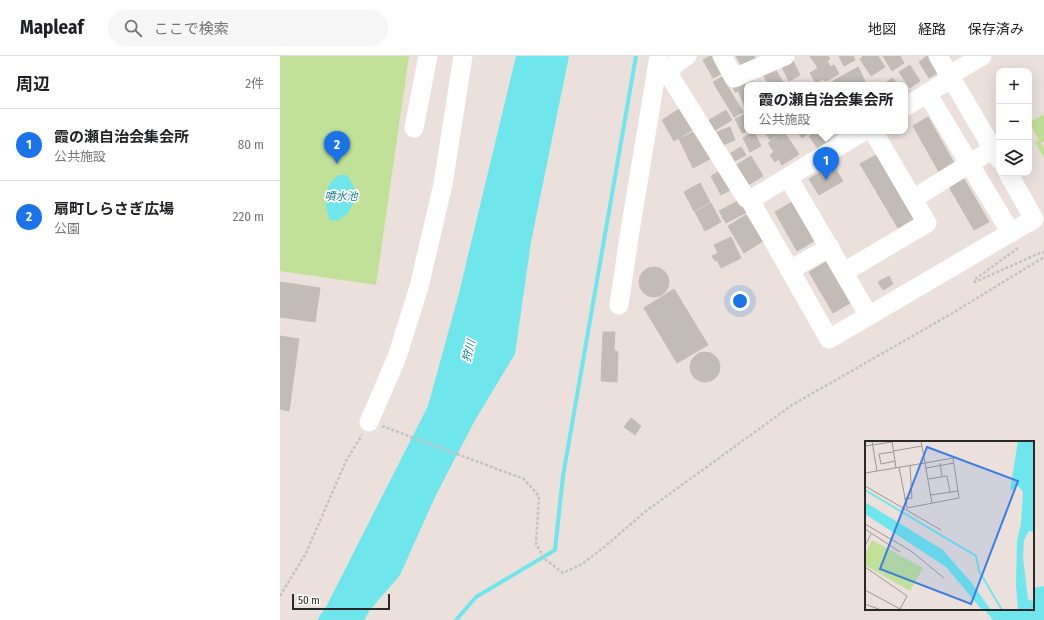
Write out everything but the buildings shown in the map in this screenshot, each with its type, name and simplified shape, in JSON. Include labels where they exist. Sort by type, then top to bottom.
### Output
[{"type":"street","points":[[414,128],[428,56]]},
{"type":"street","points":[[369,422],[397,357],[419,287],[443,184],[463,56]]},
{"type":"street","points":[[663,63],[681,60],[687,56]]},
{"type":"street","points":[[722,56],[734,78],[785,56]]},
{"type":"street","points":[[912,199],[969,163],[996,154],[938,56]]},
{"type":"street","points":[[908,105],[982,56]]},
{"type":"street","points":[[663,63],[746,198],[750,200],[829,339],[869,316],[1017,238],[1034,219],[1010,176]]},
{"type":"street","points":[[619,305],[629,237],[663,63]]},
{"type":"street","points":[[927,93],[969,163],[1017,238]]},
{"type":"street","points":[[750,200],[859,134]]},
{"type":"street","points":[[844,272],[927,223],[875,134]]},
{"type":"street","points":[[788,177],[869,316]]},
{"type":"street","points":[[790,270],[830,247]]},
{"type":"path","points":[[1017,238],[974,280],[975,282],[1044,252]]},
{"type":"path","points":[[280,596],[306,553],[346,461],[369,422],[524,479],[539,496],[536,544],[545,559],[563,573],[582,564],[646,512],[792,405],[951,314],[1044,257]]},
{"type":"green space","points":[[280,56],[409,56],[376,285],[280,271]]},
{"type":"green space","points":[[1044,114],[1044,141],[1041,143],[1044,148],[1044,158],[1035,142],[1039,140],[1032,128],[1032,121]]},
{"type":"water","name":"狩川","points":[[516,56],[569,56],[531,242],[515,354],[474,422],[436,495],[400,575],[370,610],[364,620],[317,620],[327,605],[428,406],[459,293]]},
{"type":"water","name":"噴水池","points":[[339,175],[347,175],[355,192],[355,200],[348,213],[337,221],[330,220],[327,211],[326,196],[331,182]]},
{"type":"water","points":[[1044,586],[1044,620],[993,620],[985,610],[1034,610],[1034,588]]},
{"type":"waterway","points":[[456,620],[476,597],[555,550],[563,476],[636,56]]},
{"type":"place","name":"扇町しらさぎ広場","points":[[337,164]]},
{"type":"place","name":"霞の瀬自治会集会所","points":[[826,180]]}]
